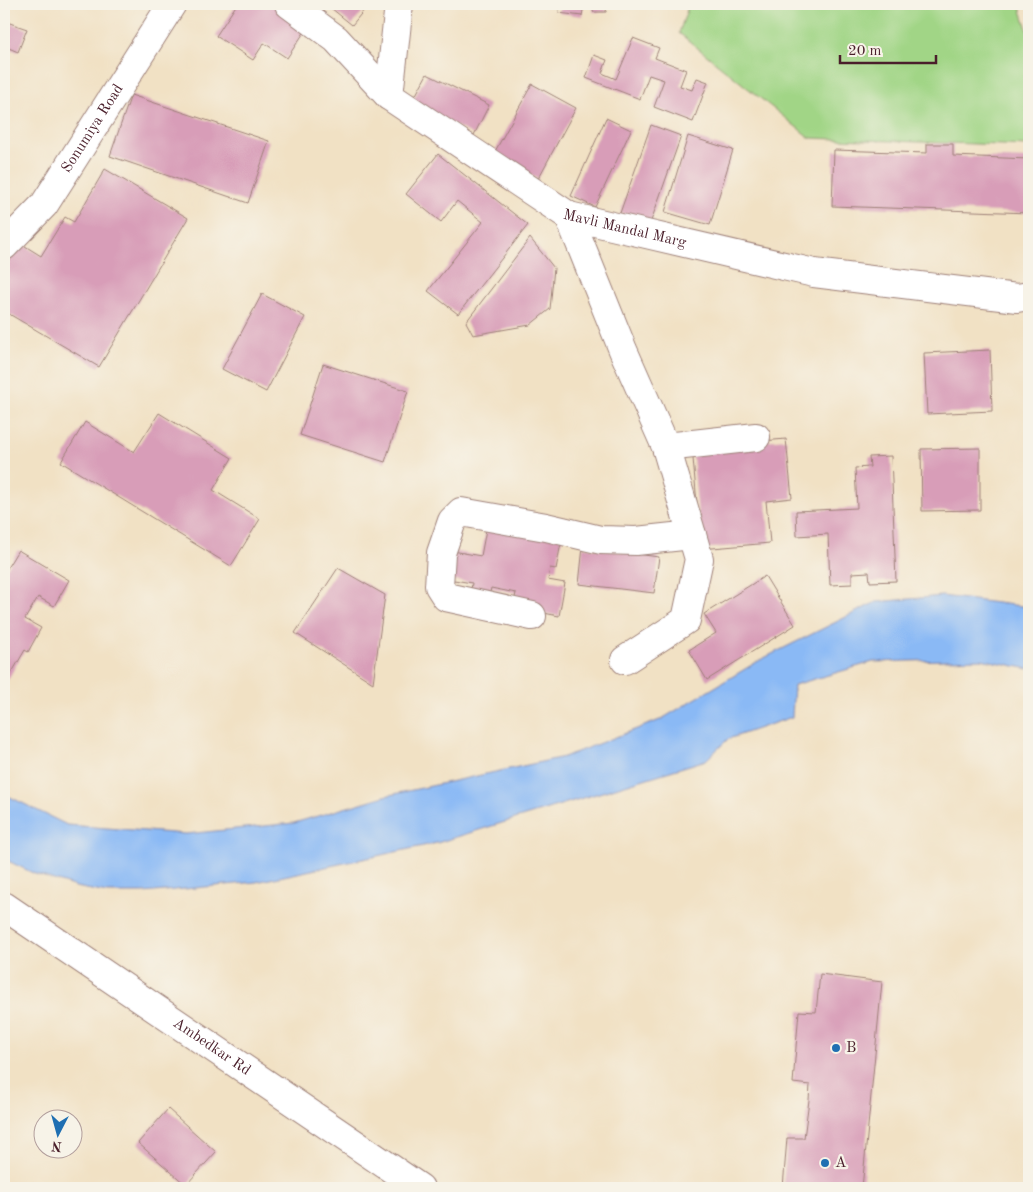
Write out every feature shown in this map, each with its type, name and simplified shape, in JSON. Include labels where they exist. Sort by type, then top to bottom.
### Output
[{"type":"street","name":"Sonumiya Road","points":[[4,246],[44,205],[172,4]]},
{"type":"street","name":"Mavli Mandal Marg","points":[[289,4],[336,39],[389,96],[569,216],[814,274],[1018,298],[1029,296]]},
{"type":"street","points":[[389,96],[399,4]]},
{"type":"street","points":[[569,216],[623,350],[666,448],[699,559],[686,620],[625,660]]},
{"type":"street","points":[[666,448],[756,437]]},
{"type":"street","points":[[532,616],[446,597],[439,586],[441,553],[452,521],[461,512],[546,527],[601,540],[636,541],[692,535]]},
{"type":"street","name":"Ambedkar Rd","points":[[4,906],[420,1188]]},
{"type":"green space","points":[[689,4],[1019,4],[1029,35],[1029,146],[810,138],[679,33]]},
{"type":"water","points":[[942,596],[1029,607],[1029,669],[981,659],[873,662],[794,685],[792,717],[728,739],[706,760],[437,843],[256,882],[144,893],[107,893],[76,887],[35,874],[4,859],[4,794],[67,825],[186,834],[294,823],[385,796],[564,757],[660,720],[760,660],[876,602]]},
{"type":"building","points":[[237,4],[276,4],[309,25],[287,58],[264,43],[253,60],[216,36]]},
{"type":"building","points":[[326,4],[369,4],[352,25]]},
{"type":"building","points":[[560,4],[584,4],[582,16],[559,13]]},
{"type":"building","points":[[594,4],[607,4],[606,12],[593,12]]},
{"type":"building","points":[[4,21],[27,29],[18,52],[4,46]]},
{"type":"building","points":[[633,38],[659,48],[655,58],[686,70],[680,86],[692,90],[697,78],[708,82],[693,122],[654,107],[664,80],[649,75],[640,99],[586,78],[594,55],[607,60],[602,73],[616,79]]},
{"type":"building","points":[[427,74],[489,105],[474,135],[411,104]]},
{"type":"building","points":[[532,84],[576,108],[538,179],[493,155]]},
{"type":"building","points":[[131,95],[269,141],[248,203],[110,156]]},
{"type":"building","points":[[606,118],[631,130],[595,207],[571,196]]},
{"type":"building","points":[[651,125],[681,136],[650,224],[620,213]]},
{"type":"building","points":[[688,136],[733,150],[710,225],[665,212]]},
{"type":"building","points":[[927,144],[953,144],[953,156],[1029,159],[1029,213],[832,206],[834,150],[927,153]]},
{"type":"building","points":[[438,154],[528,225],[458,314],[428,291],[483,222],[457,201],[441,222],[406,194]]},
{"type":"building","points":[[105,169],[188,218],[99,367],[4,311],[4,263],[17,241],[41,256],[65,217],[74,222]]},
{"type":"building","points":[[530,238],[554,268],[550,309],[530,325],[473,335],[466,322]]},
{"type":"building","points":[[262,294],[305,317],[266,392],[222,369]]},
{"type":"building","points":[[990,350],[992,411],[927,414],[924,353]]},
{"type":"building","points":[[323,364],[408,391],[385,462],[300,435]]},
{"type":"building","points":[[159,413],[232,458],[213,490],[260,519],[231,566],[61,462],[85,422],[134,452]]},
{"type":"building","points":[[786,439],[792,498],[766,501],[770,543],[701,549],[692,447]]},
{"type":"building","points":[[980,448],[980,510],[922,511],[921,449]]},
{"type":"building","points":[[891,456],[896,581],[870,582],[869,572],[852,573],[852,584],[830,585],[828,534],[797,536],[796,511],[857,508],[855,468],[870,467],[869,457]]},
{"type":"building","points":[[487,524],[562,538],[556,569],[550,568],[548,580],[565,583],[559,616],[513,607],[516,593],[491,588],[488,601],[470,598],[472,583],[442,578],[447,550],[481,556]]},
{"type":"building","points":[[583,547],[659,557],[654,593],[579,584]]},
{"type":"building","points":[[18,550],[69,580],[54,606],[38,597],[25,619],[41,628],[28,652],[25,650],[4,686],[4,573]]},
{"type":"building","points":[[338,568],[385,595],[373,683],[295,633]]},
{"type":"building","points":[[765,576],[795,625],[707,680],[689,650],[716,633],[704,614]]},
{"type":"building","points":[[820,974],[882,982],[862,1188],[783,1188],[787,1138],[804,1138],[809,1100],[810,1085],[793,1083],[799,1011],[816,1012]]},
{"type":"building","points":[[168,1109],[216,1152],[186,1185],[138,1143]]},
{"type":"place","name":"B","points":[[836,1048]]},
{"type":"place","name":"A","points":[[825,1163]]}]
